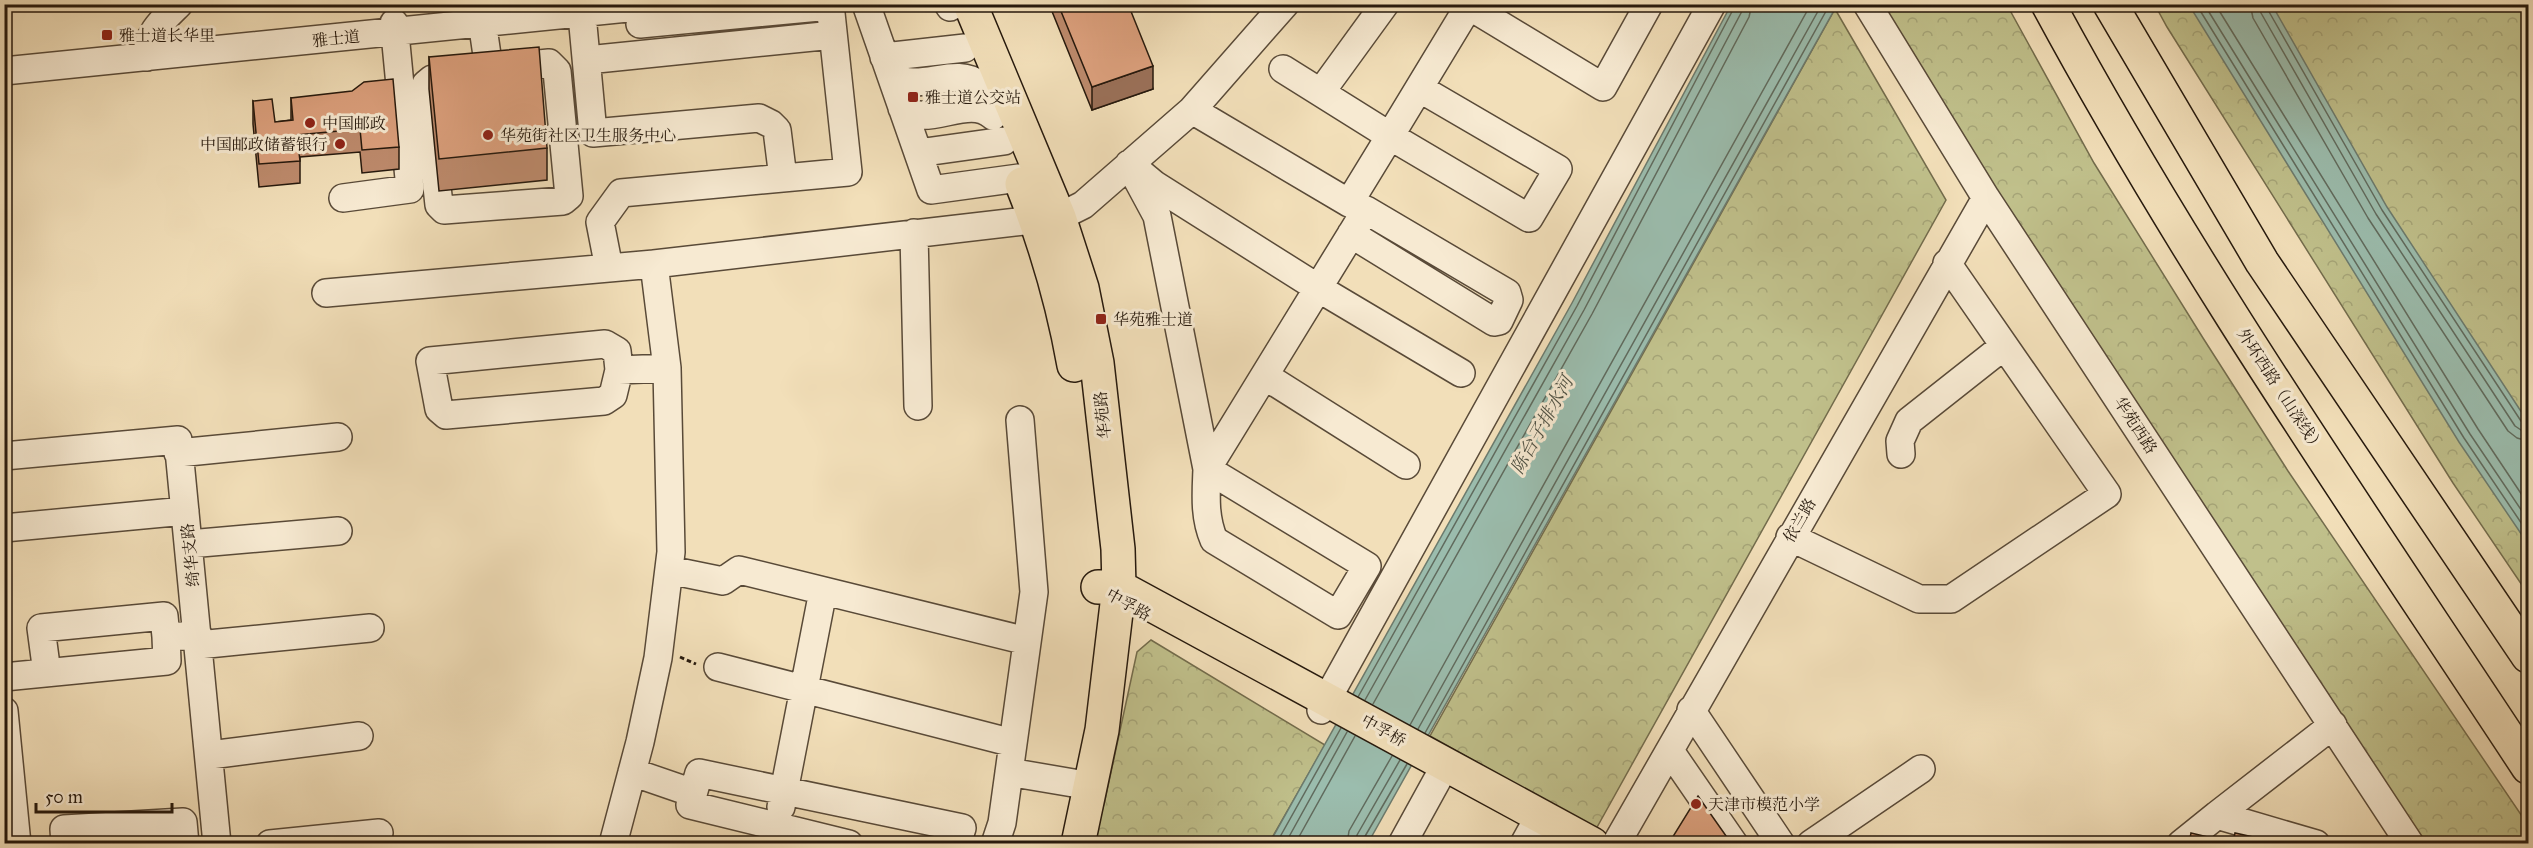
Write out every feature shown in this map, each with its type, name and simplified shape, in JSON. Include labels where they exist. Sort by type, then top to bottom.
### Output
[{"type":"main road","name":"外环西路（山深线）","points":[[2048,4],[2081,65],[2215,291],[2529,767]]},
{"type":"main road","points":[[2110,4],[2262,262],[2529,656]]},
{"type":"main road","name":"华苑路","points":[[954,5],[965,48],[1019,178],[1048,220]]},
{"type":"main road","name":"华苑路","points":[[954,5],[1048,220],[1082,288],[1097,363],[1106,548],[1124,595],[1102,730],[1060,843]]},
{"type":"main road","name":"中孚路","points":[[1124,595],[1328,706]]},
{"type":"main road","name":"华苑路","points":[[1078,843],[1092,646],[1124,595]]},
{"type":"main road","name":"中孚桥","points":[[1328,706],[1437,766]]},
{"type":"main road","points":[[1437,766],[1533,828],[1568,843]]},
{"type":"main road","points":[[1533,828],[1592,843]]},
{"type":"street","points":[[147,53],[160,22],[179,4]]},
{"type":"street","name":"雅士道","points":[[4,71],[147,53],[395,27],[667,4]]},
{"type":"street","points":[[866,4],[931,190],[1019,178]]},
{"type":"street","points":[[326,293],[654,264],[914,233],[1048,220],[1083,205],[1192,110],[1285,4]]},
{"type":"street","points":[[1321,92],[1385,4]]},
{"type":"street","points":[[1208,469],[1351,234],[1358,207],[1390,136],[1469,5],[1603,87],[1649,4]]},
{"type":"street","points":[[1328,706],[1712,4]]},
{"type":"street","points":[[609,268],[600,222],[621,193],[848,172],[830,5],[578,13],[587,60],[593,133],[759,118],[777,130],[783,178]]},
{"type":"street","name":"华苑西路","points":[[1867,5],[1986,198],[2410,843]]},
{"type":"street","name":"雅士道","points":[[482,19],[530,6],[578,13]]},
{"type":"street","points":[[482,19],[489,69],[491,69]]},
{"type":"street","points":[[343,198],[410,189],[395,27]]},
{"type":"street","points":[[587,60],[833,35]]},
{"type":"street","points":[[888,65],[965,48]]},
{"type":"street","name":"雅士道","points":[[4,60],[147,53]]},
{"type":"street","points":[[549,63],[557,71],[569,196],[563,201],[444,210],[439,205],[426,84],[432,79],[491,69],[549,63]]},
{"type":"street","points":[[888,65],[898,79],[913,82],[964,77],[980,85]]},
{"type":"street","points":[[1283,69],[1390,136],[1529,218],[1558,169],[1419,88]]},
{"type":"street","points":[[902,108],[915,116],[974,109],[985,110],[999,129],[918,153]]},
{"type":"street","points":[[1192,110],[1507,293],[1509,300],[1499,321],[1494,322],[1351,234]]},
{"type":"street","points":[[1130,164],[1155,185],[1318,288],[1461,373]]},
{"type":"street","points":[[1130,164],[1157,216],[1208,469],[1205,501],[1209,528],[1214,540],[1338,615],[1367,566],[1208,469]]},
{"type":"street","name":"依兰路","points":[[1616,843],[1986,198]]},
{"type":"street","points":[[914,233],[918,406]]},
{"type":"street","points":[[613,843],[632,772],[659,648],[671,552],[667,368],[654,264]]},
{"type":"street","points":[[1790,537],[1919,599],[1951,599],[2107,494],[1947,264]]},
{"type":"street","points":[[605,344],[617,351],[619,370],[612,395],[604,401],[446,414],[439,409],[430,361],[605,344]]},
{"type":"street","points":[[1902,454],[1900,441],[1909,421],[2004,346]]},
{"type":"street","points":[[619,370],[667,368]]},
{"type":"street","points":[[1265,376],[1406,465]]},
{"type":"street","points":[[849,843],[690,805],[699,772],[784,791],[959,836],[996,839],[1002,823],[1034,592],[1020,420]]},
{"type":"street","points":[[4,456],[177,440],[178,453],[338,437]]},
{"type":"street","name":"绮华支路","points":[[178,453],[210,755],[216,843]]},
{"type":"street","points":[[4,528],[185,511]]},
{"type":"street","points":[[189,544],[338,531]]},
{"type":"street","points":[[669,570],[723,581],[739,570],[1027,641]]},
{"type":"street","points":[[777,826],[823,591]]},
{"type":"street","points":[[4,677],[167,662],[164,616],[41,628],[47,673]]},
{"type":"street","points":[[166,637],[198,640],[370,628]]},
{"type":"street","points":[[718,667],[1013,743]]},
{"type":"street","points":[[1691,710],[1781,843]]},
{"type":"street","points":[[4,711],[17,843]]},
{"type":"street","points":[[2181,843],[2333,725]]},
{"type":"street","points":[[210,755],[359,736]]},
{"type":"street","points":[[1670,751],[1698,810],[1734,843]]},
{"type":"street","points":[[1402,843],[1437,766]]},
{"type":"street","points":[[1811,843],[1921,769]]},
{"type":"street","points":[[632,772],[693,793]]},
{"type":"street","points":[[1009,772],[1082,784]]},
{"type":"street","points":[[2217,815],[2316,843]]},
{"type":"street","points":[[65,843],[64,829],[183,822],[185,843]]},
{"type":"street","points":[[270,843],[380,833]]},
{"type":"path","points":[[659,648],[696,664],[718,667]]},
{"type":"green space","points":[[1883,5],[2007,5],[2094,163],[2288,471],[2528,825],[2528,843],[2423,843],[2050,274],[1936,95]]},
{"type":"green space","points":[[2155,5],[2528,5],[2528,594],[2453,483]]},
{"type":"green space","points":[[1835,9],[1946,200],[1596,829],[1430,736]]},
{"type":"green space","points":[[1151,640],[1325,745],[1269,843],[1093,844],[1105,800],[1137,652]]},
{"type":"water","name":"陈台子排水河","points":[[1731,5],[1837,5],[1368,843],[1269,844],[1572,303]]},
{"type":"water","points":[[2189,5],[2272,5],[2387,207],[2528,422],[2528,544],[2459,442]]},
{"type":"building","points":[[1058,4],[1128,4],[1153,66],[1092,87]]},
{"type":"building","name":"华苑街社区卫生服务中心","points":[[539,47],[547,148],[439,159],[429,57]]},
{"type":"building","points":[[393,79],[399,147],[362,150],[360,129],[297,135],[300,161],[259,164],[253,101],[272,99],[275,122],[293,120],[291,98],[352,91],[364,82]]},
{"type":"building","points":[[1698,796],[1731,843],[1669,843]]},
{"type":"building","points":[[2191,833],[2233,843],[2189,843]]},
{"type":"building","points":[[2235,833],[2280,843],[2233,843]]},
{"type":"place","name":"雅士道长华里","points":[[107,35]]},
{"type":"place","name":"雅士道公交站","points":[[913,97]]},
{"type":"place","name":"中国邮政","points":[[310,123]]},
{"type":"place","name":"华苑街社区卫生服务中心","points":[[488,135]]},
{"type":"place","name":"中国邮政储蓄银行","points":[[340,144]]},
{"type":"place","name":"华苑雅士道","points":[[1101,319]]},
{"type":"place","name":"天津市模范小学","points":[[1696,804]]}]
